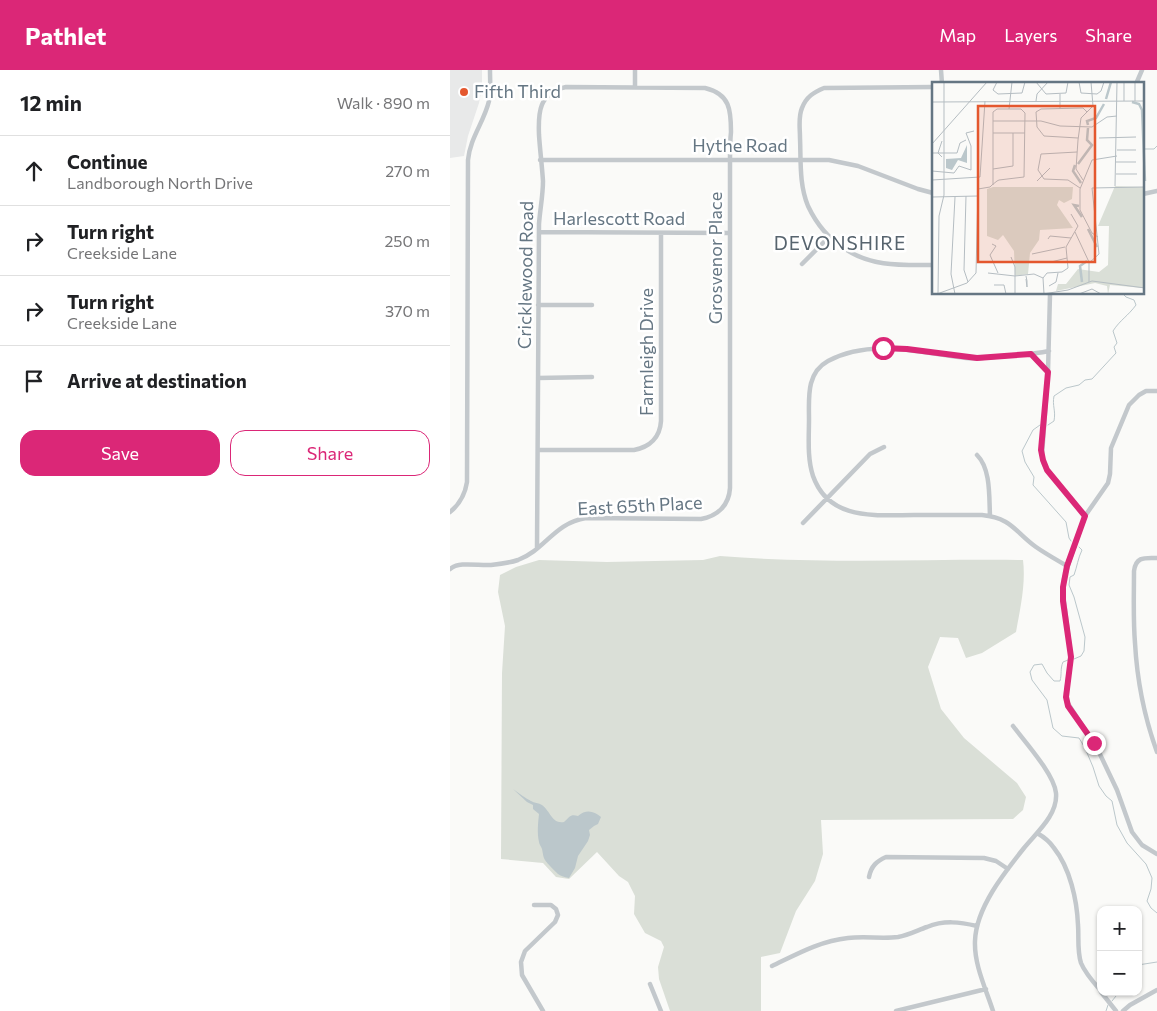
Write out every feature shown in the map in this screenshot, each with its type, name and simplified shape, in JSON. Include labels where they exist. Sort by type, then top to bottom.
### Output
[{"type":"street","points":[[452,510],[462,498],[467,482],[468,160],[471,144],[489,101],[490,70]]},
{"type":"street","points":[[635,70],[635,87]]},
{"type":"street","points":[[1137,82],[1142,70]]},
{"type":"street","name":"Cricklewood Road","points":[[537,548],[538,232],[543,184],[540,160],[539,113],[544,100],[553,92],[566,87],[635,87]]},
{"type":"street","name":"Grosvenor Place","points":[[635,87],[706,88],[718,93],[726,101],[731,112],[730,488],[727,502],[722,510]]},
{"type":"street","points":[[932,87],[828,88],[817,91],[807,98],[800,112],[802,182],[806,200],[814,218],[829,236],[839,246],[869,261],[892,265],[932,265]]},
{"type":"street","name":"Hythe Road","points":[[540,160],[829,160],[858,166],[932,193]]},
{"type":"street","points":[[1144,194],[1157,191]]},
{"type":"street","name":"Harlescott Road","points":[[538,232],[730,233]]},
{"type":"street","name":"Farmleigh Drive","points":[[538,450],[634,450],[647,446],[658,434],[661,423],[661,233]]},
{"type":"street","points":[[802,264],[829,236]]},
{"type":"street","points":[[1050,295],[1048,372],[1041,450],[1049,473],[1085,516]]},
{"type":"street","points":[[538,305],[592,305]]},
{"type":"street","points":[[1049,351],[977,358],[907,349],[883,348],[848,354],[828,362],[814,374],[809,389],[810,461],[811,470],[817,485],[827,498],[845,510],[865,515],[990,516],[1011,525],[1035,546],[1067,566]]},
{"type":"street","points":[[1031,354],[1048,372]]},
{"type":"street","points":[[538,378],[592,377]]},
{"type":"street","points":[[1157,391],[1139,395],[1129,406],[1112,446],[1108,483],[1085,516],[1067,566],[1063,597],[1071,657],[1066,693],[1067,702],[1097,748],[1117,790],[1132,832],[1142,845],[1157,854]]},
{"type":"street","points":[[803,522],[870,454],[884,447]]},
{"type":"street","points":[[977,455],[986,471],[990,516]]},
{"type":"street","name":"East 65th Place","points":[[450,569],[458,565],[488,565],[520,559],[537,548],[563,526],[586,518],[701,519],[722,510]]},
{"type":"street","points":[[1157,558],[1143,558],[1138,561],[1134,571],[1135,648],[1144,706],[1157,752]]},
{"type":"street","points":[[994,1011],[976,956],[977,926],[986,902],[1008,869],[1045,824],[1056,800],[1055,790],[1046,770],[1013,726]]},
{"type":"street","points":[[1037,833],[1056,850],[1066,871],[1076,905],[1080,960],[1097,987]]},
{"type":"street","points":[[869,877],[874,864],[879,860],[890,857],[984,858],[996,861],[1008,869]]},
{"type":"street","points":[[534,904],[552,905],[558,915],[555,922],[525,951],[521,962],[522,974],[543,1011]]},
{"type":"street","points":[[772,966],[813,946],[836,940],[898,937],[946,922],[977,926]]},
{"type":"street","points":[[650,984],[661,1011]]},
{"type":"street","points":[[896,1011],[986,989]]},
{"type":"street","points":[[1123,1011],[1157,990]]},
{"type":"street","points":[[1104,996],[1116,1011]]},
{"type":"shaded area","points":[[450,70],[482,70],[482,87],[464,156],[450,158]]},
{"type":"shaded area","points":[[720,556],[834,561],[1023,560],[1023,587],[1016,632],[982,653],[966,658],[958,638],[940,637],[928,667],[941,709],[964,738],[1017,783],[1026,797],[1023,810],[1013,819],[821,820],[823,854],[815,881],[796,911],[780,953],[761,957],[761,1011],[670,1011],[659,979],[658,967],[664,947],[661,941],[645,933],[634,914],[635,896],[628,882],[619,876],[597,852],[569,879],[556,877],[543,863],[501,859],[502,673],[505,626],[498,592],[500,575],[516,567],[539,560],[607,562],[703,560]]},
{"type":"shaded area","points":[[513,789],[532,802],[542,805],[552,817],[560,822],[564,822],[569,817],[587,812],[596,813],[601,817],[598,824],[589,830],[588,841],[578,856],[575,868],[569,878],[558,874],[545,860],[538,839],[539,814],[533,809],[533,805]]},
{"type":"waterway","points":[[1144,149],[1154,149],[1157,146]]},
{"type":"waterway","points":[[1048,425],[1054,421],[1054,396],[1066,388],[1092,379],[1116,353],[1114,347],[1117,343],[1113,331],[1136,305],[1134,300],[1124,295]]},
{"type":"waterway","points":[[1040,425],[1033,430],[1022,451],[1025,462],[1034,477],[1033,485],[1066,522],[1071,541]]},
{"type":"waterway","points":[[1074,659],[1081,656],[1084,651],[1085,637],[1069,585],[1070,577],[1074,575],[1082,550],[1079,547]]},
{"type":"waterway","points":[[1068,660],[1063,662],[1060,681],[1054,681],[1042,664],[1034,665],[1030,672],[1032,680],[1047,700],[1053,728],[1062,736],[1079,738],[1085,748],[1099,786],[1112,801],[1117,825],[1127,843],[1146,864],[1152,878],[1147,901],[1157,913]]},
{"type":"waterway","points":[[1142,964],[1157,962]]},
{"type":"waterway","points":[[1112,1001],[1116,996]]},
{"type":"waterway","points":[[1106,1011],[1108,1005]]},
{"type":"place","name":"Fifth Third","points":[[464,92]]},
{"type":"district","name":"DEVONSHIRE","points":[[840,243]]},
{"type":"route","points":[[883,348],[907,349],[967,358],[1031,354],[1048,372],[1041,450],[1043,460],[1049,473],[1085,516],[1067,566],[1063,587],[1063,601],[1071,651],[1066,697],[1068,706],[1094,743]]}]
